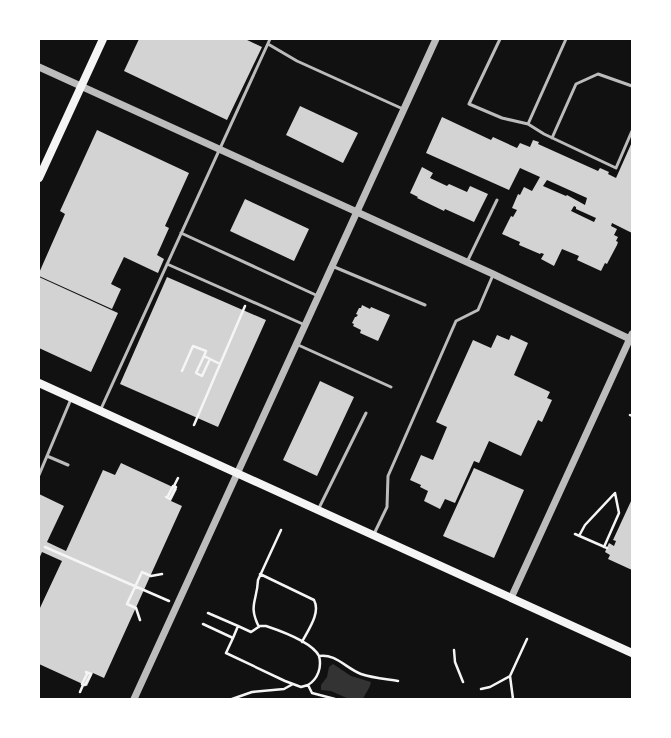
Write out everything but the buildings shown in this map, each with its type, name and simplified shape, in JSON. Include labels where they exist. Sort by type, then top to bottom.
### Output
[{"type":"main road","points":[[40,173],[103,39]]},
{"type":"main road","points":[[39,383],[632,652]]},
{"type":"street","points":[[134,699],[436,39]]},
{"type":"street","points":[[39,67],[631,337],[511,598]]},
{"type":"lane","points":[[100,411],[270,39]]},
{"type":"lane","points":[[500,39],[469,104],[502,118],[528,124],[552,138],[616,168],[632,131]]},
{"type":"lane","points":[[528,124],[566,40],[561,39]]},
{"type":"lane","points":[[268,44],[297,61],[404,109]]},
{"type":"lane","points":[[552,138],[576,84],[598,74],[632,86]]},
{"type":"lane","points":[[467,262],[497,200]]},
{"type":"lane","points":[[181,233],[318,296]]},
{"type":"lane","points":[[167,264],[306,324]]},
{"type":"lane","points":[[332,266],[425,305]]},
{"type":"lane","points":[[374,535],[387,507],[388,476],[456,321],[478,310],[493,274]]},
{"type":"lane","points":[[296,344],[391,387]]},
{"type":"lane","points":[[39,475],[71,398]]},
{"type":"lane","points":[[318,510],[366,413]]},
{"type":"lane","points":[[47,456],[68,465]]},
{"type":"path","points":[[194,425],[248,299]]},
{"type":"path","points":[[182,370],[193,346],[206,351],[196,373],[202,376],[210,361]]},
{"type":"path","points":[[204,356],[220,364]]},
{"type":"path","points":[[167,497],[178,478]]},
{"type":"path","points":[[575,534],[579,536],[606,548],[619,513],[614,493],[585,525],[579,536]]},
{"type":"path","points":[[259,627],[253,611],[253,604],[260,574],[281,530]]},
{"type":"path","points":[[45,547],[177,605]]},
{"type":"path","points":[[140,620],[136,608],[127,604],[142,572],[151,576],[162,574]]},
{"type":"path","points":[[260,574],[314,600],[317,611],[302,642]]},
{"type":"path","points":[[208,613],[238,626],[251,632],[259,627],[266,626],[315,649],[319,656],[319,673],[308,685],[301,687],[226,653],[238,626]]},
{"type":"path","points":[[203,624],[233,638]]},
{"type":"path","points":[[513,699],[510,676],[527,639]]},
{"type":"path","points":[[454,650],[455,662],[463,682]]},
{"type":"path","points":[[319,656],[330,656],[353,671],[361,674],[398,681]]},
{"type":"path","points":[[80,692],[84,685],[82,684],[87,673]]},
{"type":"path","points":[[481,689],[490,687],[510,676]]},
{"type":"path","points":[[232,699],[252,692],[284,689],[294,684]]},
{"type":"path","points":[[308,685],[312,693],[335,699]]},
{"type":"shaded area","points":[[333,664],[351,676],[371,682],[363,699],[349,699],[331,691],[321,690],[321,685],[327,677],[329,667]]}]
